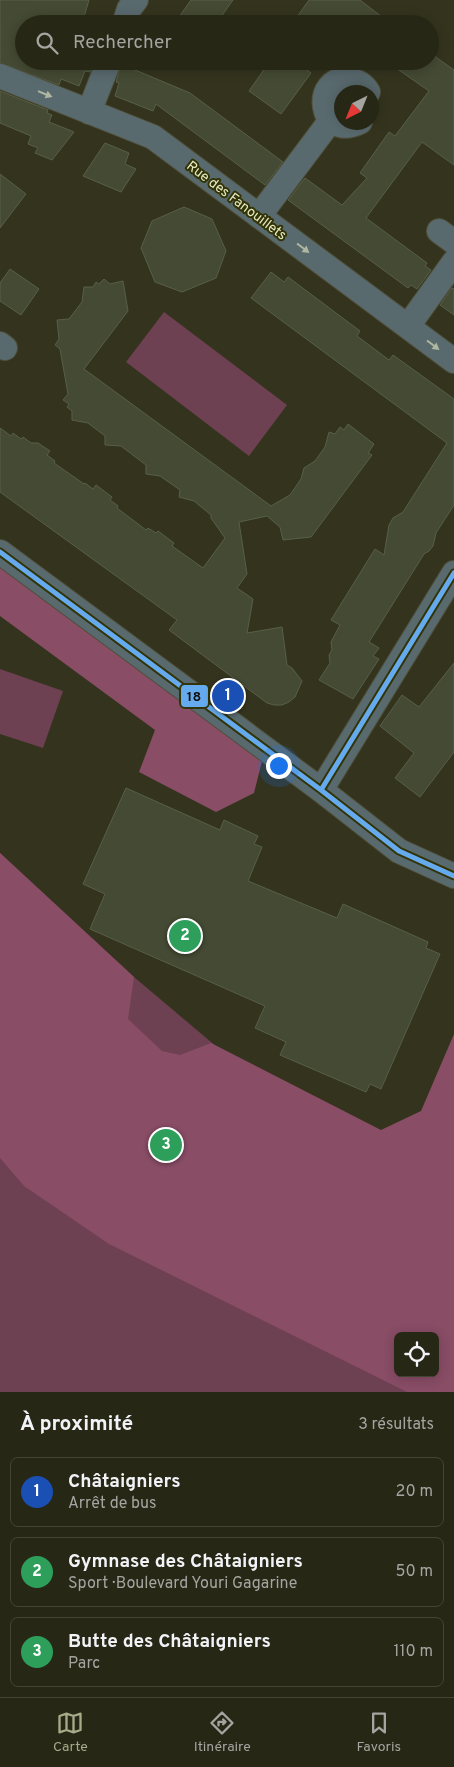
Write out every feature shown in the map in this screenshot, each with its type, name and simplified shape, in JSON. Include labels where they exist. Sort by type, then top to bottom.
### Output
[{"type":"street","points":[[127,15],[136,0]]},
{"type":"street","points":[[89,112],[105,70]]},
{"type":"street","name":"Rue des Fanouillets","points":[[0,76],[153,137],[454,361]]},
{"type":"street","points":[[334,122],[324,106],[324,98],[332,85],[346,79],[353,80],[361,85]]},
{"type":"street","points":[[259,216],[331,120]]},
{"type":"street","points":[[408,326],[454,262]]},
{"type":"street","points":[[0,552],[321,790],[399,851],[454,876]]},
{"type":"street","points":[[321,790],[454,573]]},
{"type":"shaded area","points":[[164,312],[287,405],[249,456],[126,362]]},
{"type":"shaded area","points":[[0,565],[262,761],[254,793],[216,812],[139,772],[155,730],[0,616]]},
{"type":"shaded area","points":[[0,669],[63,691],[43,748],[0,734]]},
{"type":"shaded area","points":[[0,853],[134,977],[454,1247],[454,1392],[0,1392]]},
{"type":"shaded area","points":[[0,853],[134,977],[128,1019],[162,1051],[180,1055],[211,1043],[381,1130],[421,1111],[454,1034],[454,1392],[407,1392],[109,1244],[24,1186],[0,1158]]},
{"type":"building","points":[[0,0],[89,0],[85,15],[15,15],[15,69],[0,63]]},
{"type":"building","points":[[191,0],[233,0],[222,15],[180,15]]},
{"type":"building","points":[[309,0],[360,0],[379,15],[298,15]]},
{"type":"building","points":[[439,59],[454,70],[454,165],[422,142],[366,218],[427,263],[425,266],[431,270],[417,289],[411,285],[408,288],[288,200],[305,178],[342,205],[367,178],[360,173],[389,132],[395,136],[429,91],[399,70],[439,70]]},
{"type":"building","points":[[19,70],[91,70],[90,72],[85,71],[79,86],[61,79],[59,85]]},
{"type":"building","points":[[119,70],[135,70],[190,93],[283,162],[265,185],[156,104],[153,111],[115,96],[119,83],[116,82]]},
{"type":"building","points":[[264,70],[307,70],[311,73],[281,114],[249,91]]},
{"type":"building","points":[[0,91],[48,110],[47,113],[52,115],[49,122],[74,132],[52,160],[35,153],[38,148],[28,144],[31,136],[0,123]]},
{"type":"building","points":[[105,143],[129,153],[125,164],[136,169],[121,192],[83,176]]},
{"type":"building","points":[[0,174],[26,194],[0,228]]},
{"type":"building","points":[[184,207],[212,219],[226,251],[216,278],[182,292],[155,282],[141,248],[152,221]]},
{"type":"building","points":[[10,269],[39,289],[21,315],[0,301],[0,283]]},
{"type":"building","points":[[271,272],[284,282],[288,277],[360,331],[357,336],[389,360],[393,355],[454,399],[454,505],[436,533],[433,546],[424,554],[369,642],[379,648],[373,656],[379,659],[353,699],[319,680],[330,663],[331,642],[340,625],[331,620],[375,549],[384,555],[389,525],[393,518],[403,512],[447,443],[251,298]]},
{"type":"building","points":[[104,279],[110,284],[123,281],[128,311],[84,369],[271,506],[290,495],[301,479],[304,468],[315,461],[325,447],[329,432],[335,434],[340,427],[344,430],[348,424],[374,444],[368,453],[372,455],[311,537],[283,540],[280,527],[267,516],[239,522],[247,574],[237,588],[253,599],[247,633],[282,627],[287,665],[292,668],[302,681],[295,697],[282,705],[267,703],[169,630],[177,620],[0,492],[0,428],[11,436],[13,433],[31,443],[38,443],[50,451],[47,455],[55,461],[54,463],[93,489],[96,485],[112,497],[110,500],[118,506],[117,508],[146,530],[148,528],[156,533],[158,531],[174,543],[172,546],[203,568],[225,538],[211,518],[211,515],[194,501],[179,497],[180,490],[160,476],[146,474],[146,465],[121,446],[105,445],[105,436],[88,423],[72,420],[72,411],[67,407],[69,404],[63,400],[68,394],[60,349],[55,345],[59,339],[57,320],[69,319],[82,302],[84,287],[93,287],[96,282],[99,284]]},
{"type":"building","points":[[452,288],[454,289],[454,315],[440,305]]},
{"type":"building","points":[[454,663],[454,752],[420,797],[395,778],[414,753],[380,726],[402,695],[419,707]]},
{"type":"building","points":[[126,788],[220,830],[224,820],[258,836],[254,844],[262,847],[248,881],[337,918],[343,904],[428,942],[426,948],[440,954],[381,1089],[370,1084],[366,1092],[280,1055],[286,1042],[255,1028],[265,1006],[90,929],[105,894],[83,884]]},
{"type":"transit line","name":"18","points":[[0,552],[321,790],[399,851],[454,876]]},
{"type":"transit line","name":"18","points":[[321,790],[454,573]]},
{"type":"place","name":"Châtaigniers","points":[[228,696]]},
{"type":"place","name":"Gymnase des Châtaigniers","points":[[185,936]]},
{"type":"place","name":"Butte des Châtaigniers","points":[[166,1145]]}]
